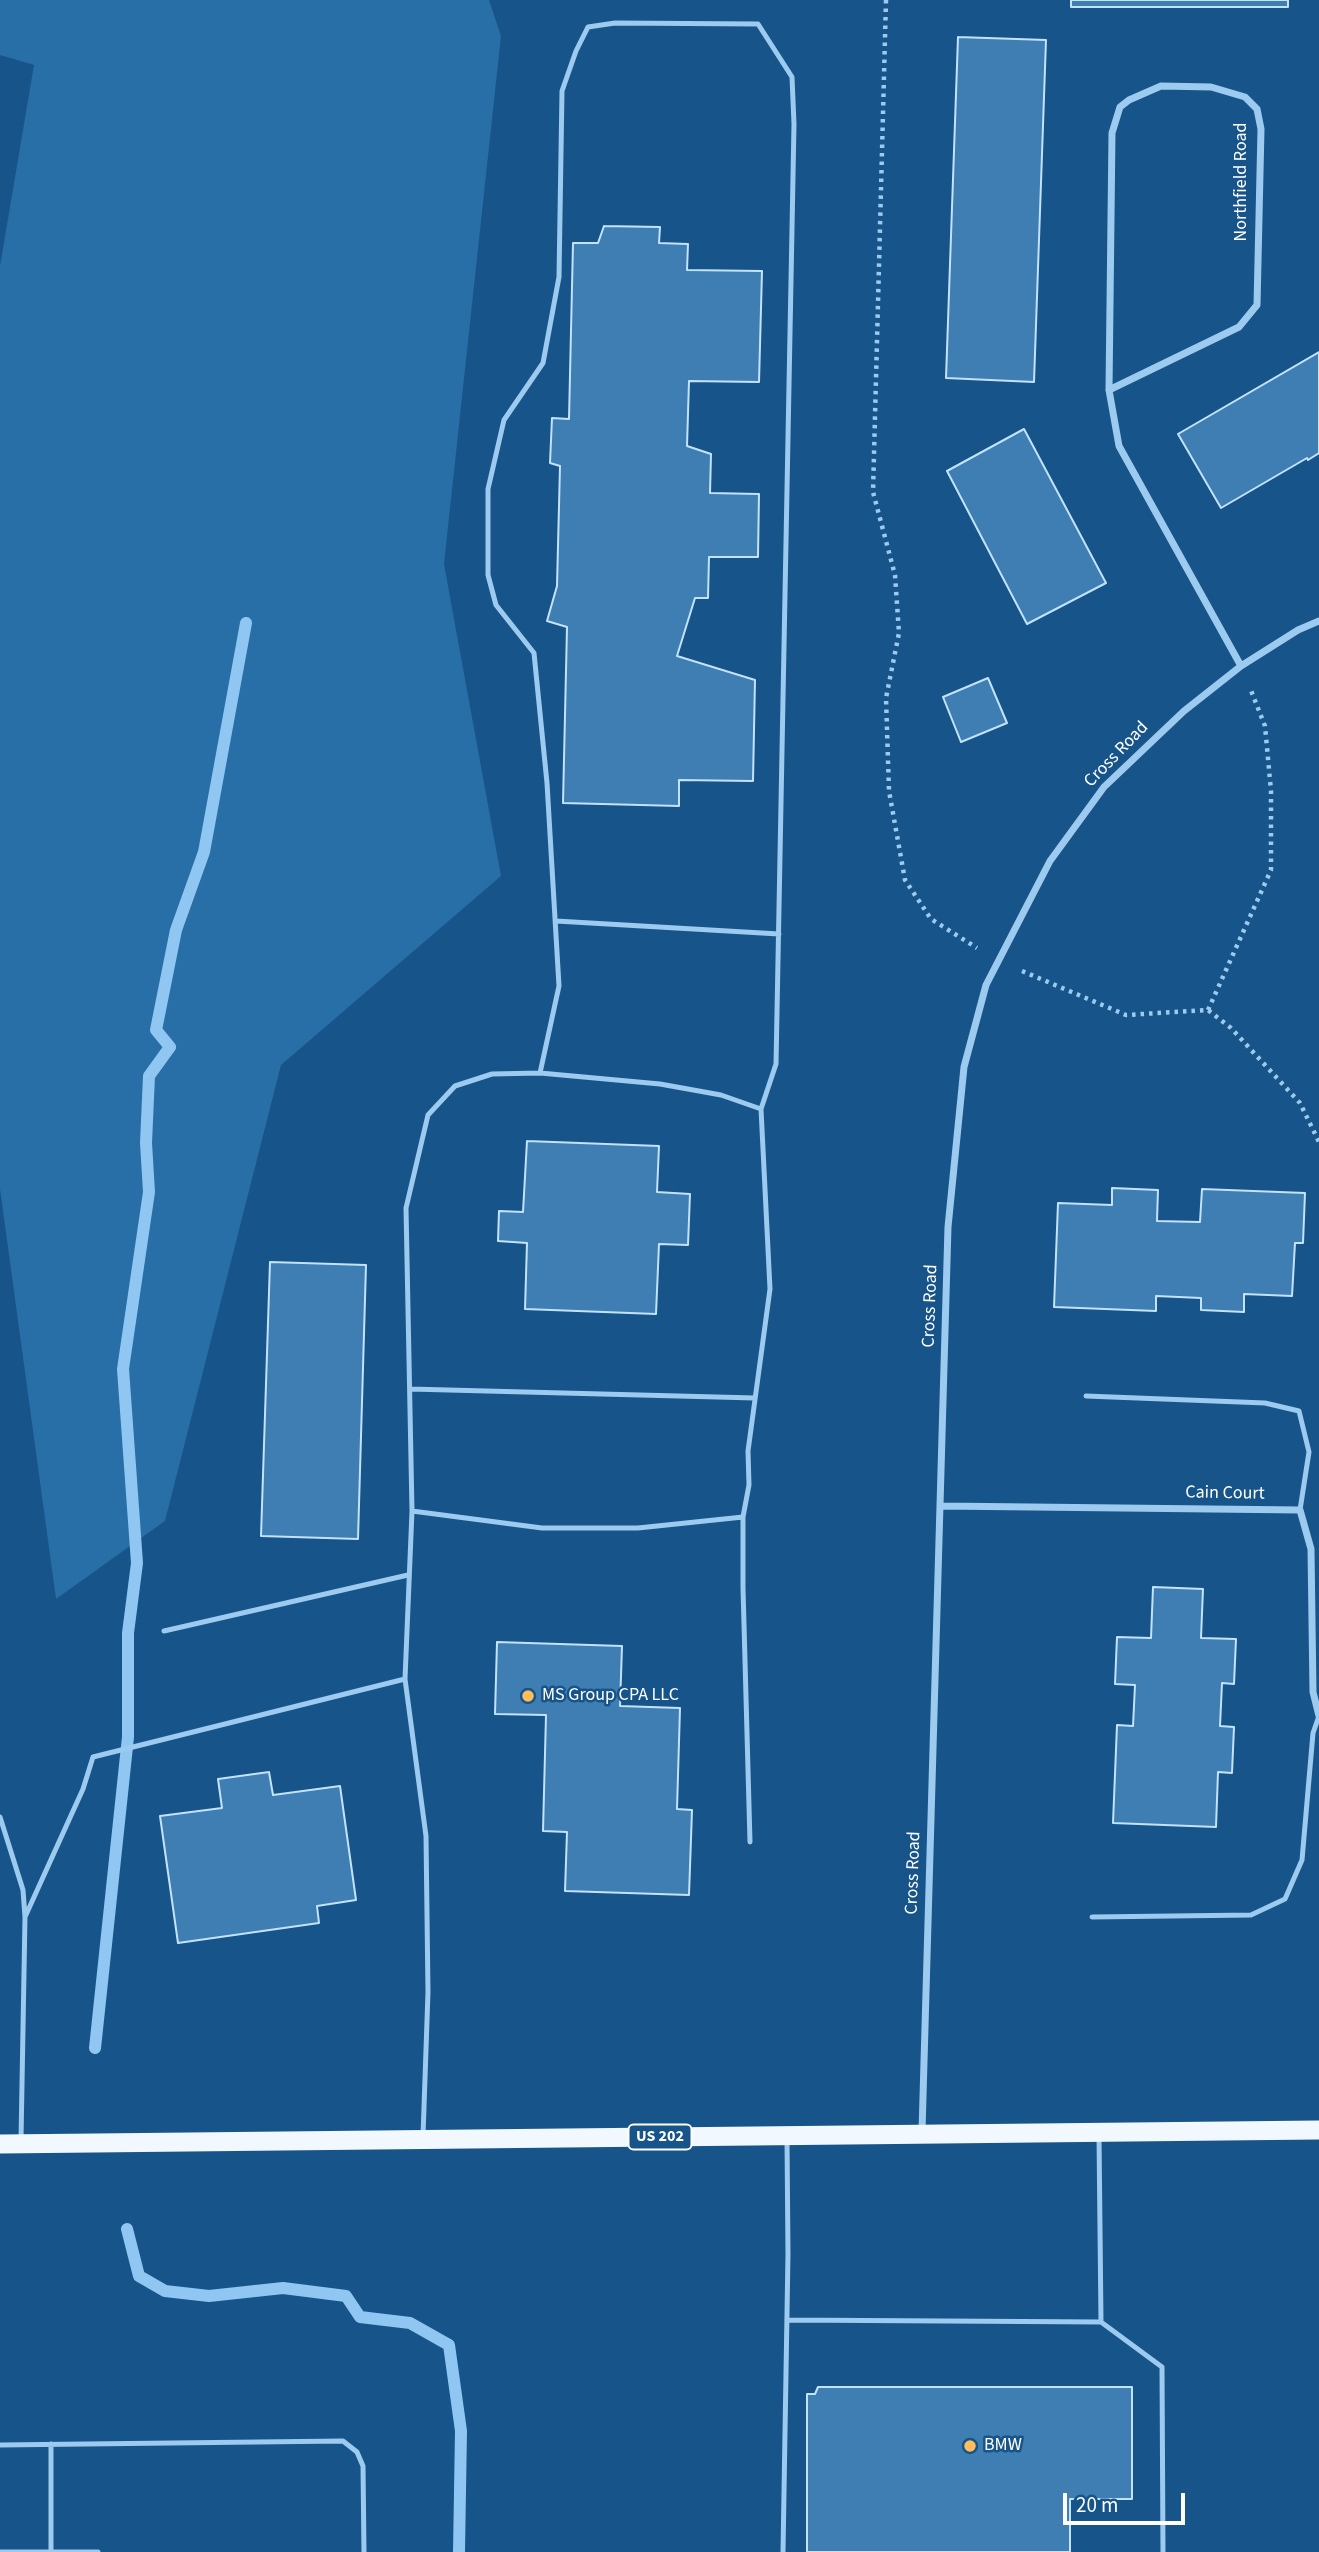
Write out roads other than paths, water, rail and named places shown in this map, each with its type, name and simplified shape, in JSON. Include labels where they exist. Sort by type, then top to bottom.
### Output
[{"type":"highway","name":"US 202","points":[[0,2144],[1319,2130]]},
{"type":"street","name":"Northfield Road","points":[[1109,390],[1239,327],[1257,305],[1261,130],[1257,108],[1245,97],[1211,87],[1161,86],[1129,100],[1120,107],[1112,133],[1109,390],[1119,446],[1241,666]]},
{"type":"street","name":"Cross Road","points":[[922,2135],[948,1227],[964,1067],[986,985],[998,961],[1050,861],[1104,787],[1184,711],[1241,666],[1319,621]]},
{"type":"street","name":"Cain Court","points":[[941,1506],[1300,1510]]},
{"type":"street","points":[[1300,1510],[1311,1549],[1313,1692],[1319,1716]]},
{"type":"lane","points":[[540,1073],[559,986],[547,783],[534,653],[496,605],[488,575],[488,489],[504,420],[543,363],[559,277],[562,91],[588,27],[615,23],[758,24],[792,77],[794,138],[776,1065],[761,1109],[770,1289],[748,1451],[749,1485],[743,1517],[750,1842]]},
{"type":"lane","points":[[556,921],[779,934]]},
{"type":"lane","points":[[423,2139],[428,1992],[426,1836],[405,1679],[412,1511],[406,1208],[428,1115],[455,1086],[492,1074],[540,1073],[660,1084],[721,1095],[761,1109]]},
{"type":"lane","points":[[410,1390],[755,1398]]},
{"type":"lane","points":[[1086,1396],[1265,1404],[1299,1411],[1309,1452],[1300,1510]]},
{"type":"lane","points":[[412,1511],[542,1528],[638,1528],[743,1517]]},
{"type":"lane","points":[[164,1631],[408,1575]]},
{"type":"lane","points":[[25,1917],[83,1789],[93,1756],[405,1679]]},
{"type":"lane","points":[[1092,1917],[1251,1915],[1285,1899],[1302,1860],[1313,1733],[1319,1716]]},
{"type":"lane","points":[[0,1818],[23,1890],[25,1917],[20,2144]]},
{"type":"lane","points":[[1099,2132],[1101,2322]]},
{"type":"lane","points":[[783,2552],[787,2136]]},
{"type":"lane","points":[[787,2320],[1101,2322],[1162,2367],[1163,2552]]},
{"type":"lane","points":[[0,2445],[343,2441],[357,2452],[363,2466],[364,2552]]},
{"type":"lane","points":[[51,2444],[51,2552]]},
{"type":"lane","points":[[0,2552],[98,2552]]},
{"type":"waterway","points":[[95,2048],[128,1737],[128,1633],[137,1563],[123,1369],[149,1192],[146,1143],[149,1076],[170,1047],[156,1030],[176,930],[204,852],[246,623]]},
{"type":"waterway","points":[[127,2229],[139,2276],[165,2291],[209,2296],[283,2288],[346,2296],[360,2317],[410,2323],[449,2345],[461,2431],[459,2552]]},
{"type":"place","name":"MS Group CPA LLC","points":[[528,1696]]},
{"type":"place","name":"BMW","points":[[970,2446]]}]
